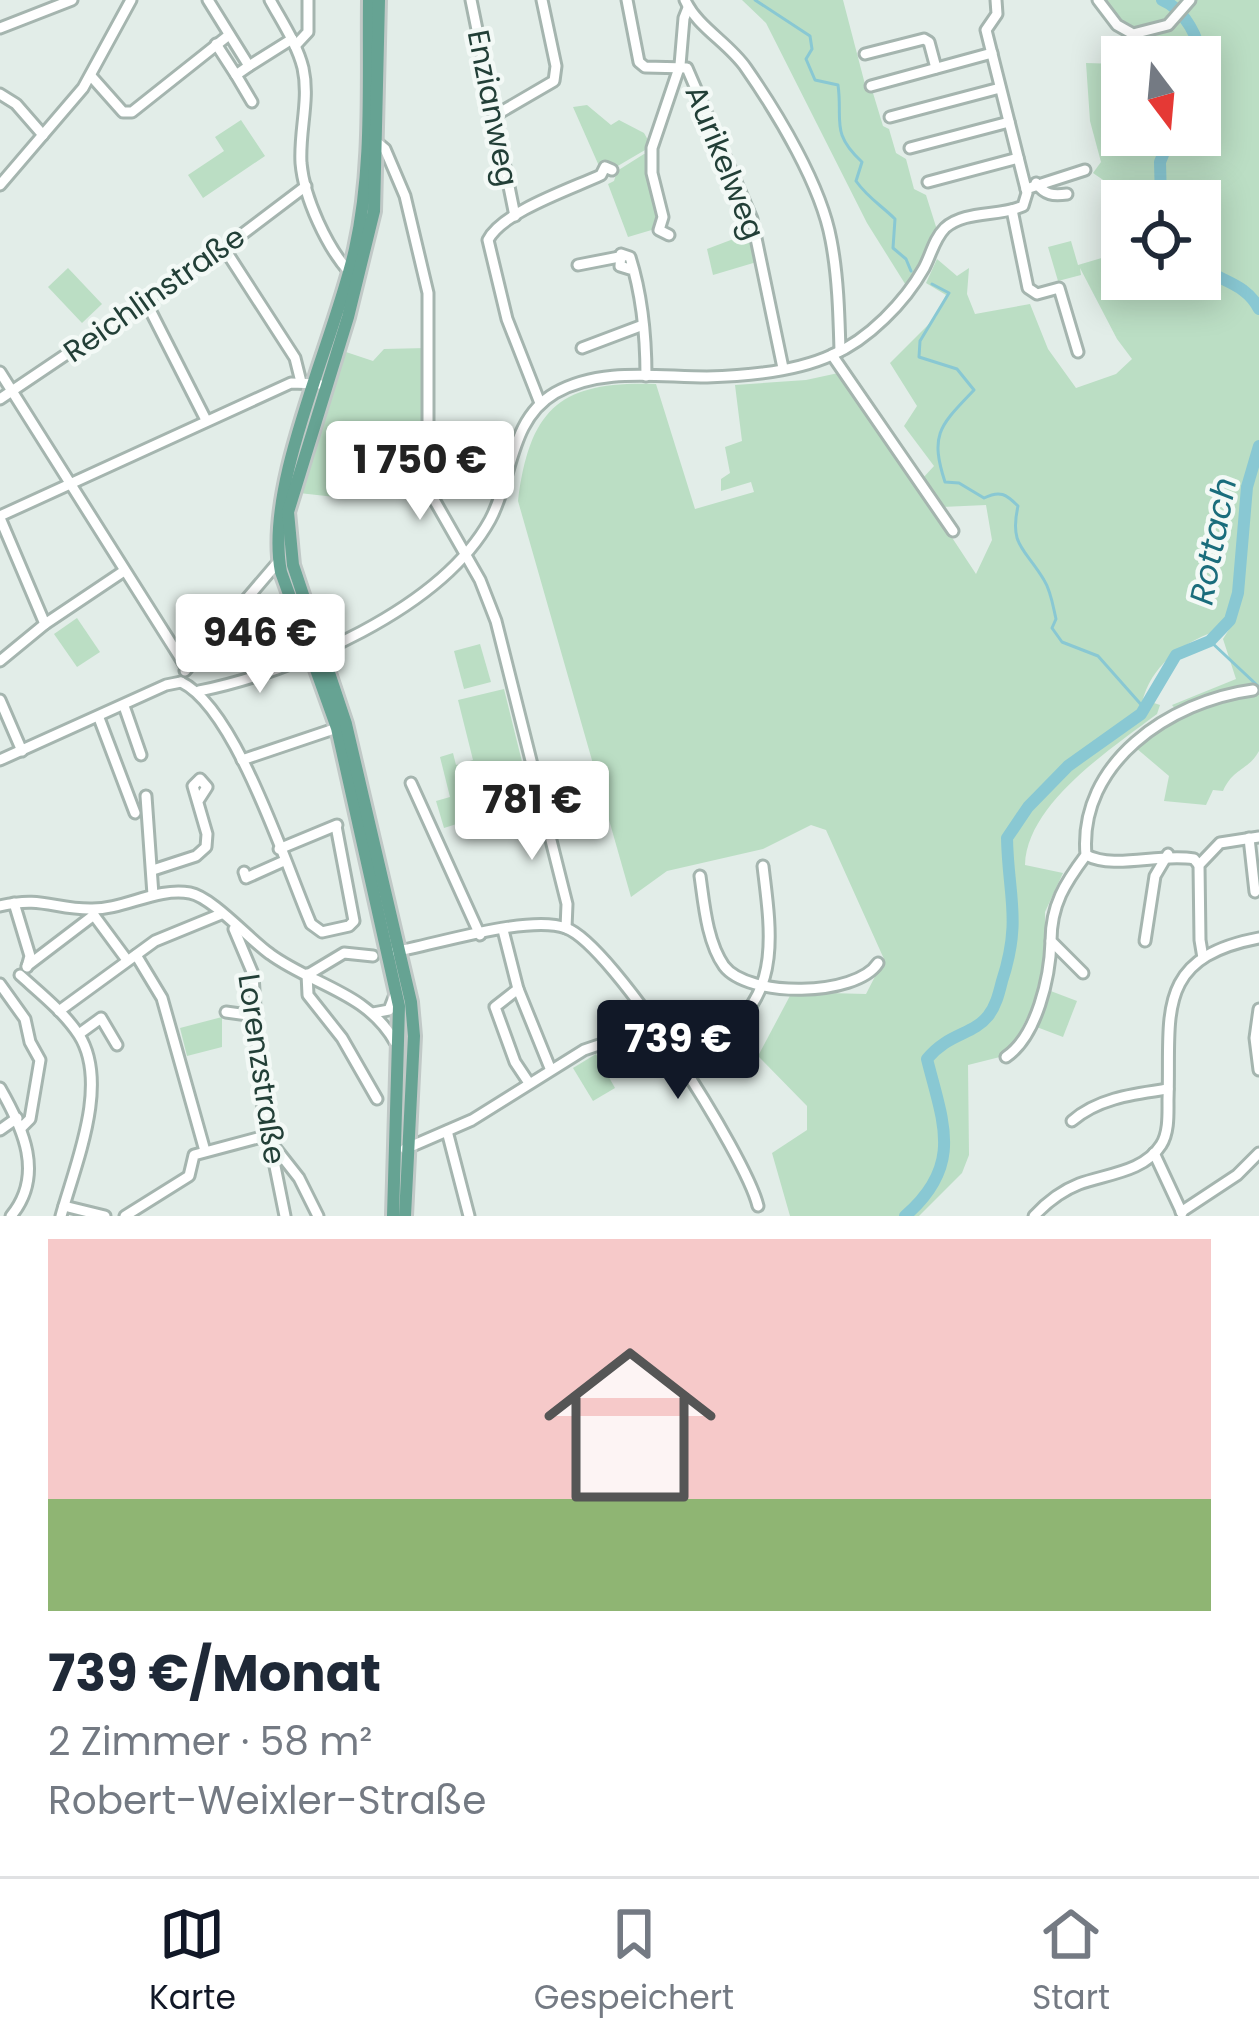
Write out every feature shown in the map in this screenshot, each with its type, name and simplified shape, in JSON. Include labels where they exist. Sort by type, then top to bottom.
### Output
[{"type":"main road","points":[[369,0],[374,211],[315,384],[279,513],[279,561],[351,745],[394,952],[405,1216]]},
{"type":"main road","points":[[350,279],[372,139],[379,0]]},
{"type":"main road","points":[[315,384],[288,512],[293,565],[414,1036],[393,1216]]},
{"type":"street","points":[[0,28],[72,0]]},
{"type":"street","points":[[0,185],[91,76],[131,0]]},
{"type":"street","points":[[208,0],[249,66]]},
{"type":"street","points":[[270,0],[293,42],[306,95],[301,162],[306,186],[350,279]]},
{"type":"street","points":[[236,75],[308,32],[308,0]]},
{"type":"street","name":"Enzianweg","points":[[471,0],[515,216]]},
{"type":"street","points":[[494,116],[547,87],[557,74],[542,0]]},
{"type":"street","name":"Aurikelweg","points":[[627,0],[641,65],[687,68],[712,120],[752,219],[783,368]]},
{"type":"street","points":[[199,692],[317,654],[392,613],[465,556],[491,518],[523,428],[540,403],[585,380],[749,376],[836,353],[859,339],[909,292],[949,225],[1023,206],[1030,188],[986,29],[998,14],[996,0]]},
{"type":"street","points":[[1098,0],[1117,25],[1132,34],[1168,25],[1188,3]]},
{"type":"street","points":[[663,217],[652,173],[652,148],[680,65],[686,4]]},
{"type":"street","points":[[686,4],[746,68],[812,185],[831,241],[840,331],[836,353],[953,531]]},
{"type":"street","points":[[685,40],[698,20]]},
{"type":"street","points":[[91,76],[123,112],[132,112],[229,35]]},
{"type":"street","points":[[865,54],[924,39],[936,68]]},
{"type":"street","points":[[216,44],[253,102]]},
{"type":"street","points":[[871,86],[992,53]]},
{"type":"street","points":[[890,117],[1000,88]]},
{"type":"street","points":[[0,94],[16,104],[43,135]]},
{"type":"street","points":[[910,148],[1009,122]]},
{"type":"street","points":[[372,139],[406,196],[428,293],[428,489],[480,580],[506,652],[567,904],[566,928]]},
{"type":"street","points":[[928,182],[1018,158]]},
{"type":"street","points":[[1030,188],[1085,170]]},
{"type":"street","points":[[540,403],[507,319],[488,246],[496,227],[601,175]]},
{"type":"street","name":"Reichlinstraße","points":[[0,399],[224,248],[306,186]]},
{"type":"street","points":[[1030,188],[1067,194]]},
{"type":"street","points":[[1012,211],[1030,292],[1059,288],[1078,352]]},
{"type":"street","points":[[331,245],[341,250],[356,248]]},
{"type":"street","points":[[45,624],[0,517],[206,421],[315,384],[224,248]]},
{"type":"street","points":[[578,265],[629,257],[643,325],[646,376]]},
{"type":"street","points":[[146,302],[206,421]]},
{"type":"street","points":[[582,348],[643,325]]},
{"type":"street","points":[[840,331],[859,339]]},
{"type":"street","points":[[0,372],[186,668]]},
{"type":"street","points":[[182,682],[186,668],[279,561]]},
{"type":"street","points":[[0,661],[124,571]]},
{"type":"street","points":[[3,759],[182,682],[199,692],[242,760],[282,855],[311,924],[322,932],[349,926],[354,914],[337,825],[282,855],[246,878],[244,872]]},
{"type":"street","points":[[1006,1057],[1033,1017],[1050,964],[1056,904],[1065,880],[1086,855],[1084,830],[1095,793],[1146,730],[1174,713],[1253,689]]},
{"type":"street","points":[[0,700],[22,751]]},
{"type":"street","points":[[124,706],[141,755]]},
{"type":"street","points":[[99,718],[135,813]]},
{"type":"street","points":[[242,760],[338,728]]},
{"type":"street","points":[[411,783],[480,935]]},
{"type":"street","points":[[146,796],[153,895]]},
{"type":"street","points":[[153,870],[196,856],[206,847],[198,802]]},
{"type":"street","points":[[1199,865],[1220,843],[1254,837],[1255,892]]},
{"type":"street","points":[[1086,855],[1116,862],[1168,854],[1194,859],[1199,865],[1203,958]]},
{"type":"street","points":[[1145,940],[1155,876],[1168,854]]},
{"type":"street","points":[[663,1038],[699,1042],[723,1031],[742,1017],[764,984],[770,930],[763,866]]},
{"type":"street","points":[[700,876],[709,926],[723,964],[734,976],[764,984],[837,987],[861,980],[878,963]]},
{"type":"street","points":[[0,1130],[30,1119],[40,1065],[25,1019],[0,983],[24,971],[92,912],[153,895],[196,895],[274,958],[352,996],[385,1025],[400,1054]]},
{"type":"street","points":[[0,906],[34,900],[92,912],[132,957],[167,1012],[205,1151]]},
{"type":"street","points":[[14,903],[29,956],[24,971]]},
{"type":"street","points":[[58,1011],[167,935],[221,914]]},
{"type":"street","name":"Lorenzstraße","points":[[231,924],[253,974],[260,1092],[285,1216]]},
{"type":"street","points":[[394,952],[533,924],[566,928],[598,955],[655,1026],[683,1067],[758,1206]]},
{"type":"street","points":[[334,930],[344,953]]},
{"type":"street","points":[[503,930],[518,989],[550,1068]]},
{"type":"street","points":[[1034,1216],[1059,1193],[1142,1163],[1154,1153],[1165,1136],[1170,1004],[1184,978],[1203,958],[1231,944],[1259,938]]},
{"type":"street","points":[[1051,941],[1083,973]]},
{"type":"street","points":[[308,974],[344,953],[373,956]]},
{"type":"street","points":[[24,971],[79,1034],[87,1053],[93,1099],[63,1211],[105,1216]]},
{"type":"street","points":[[308,974],[308,995],[342,1037],[377,1099]]},
{"type":"street","points":[[518,989],[495,1007],[515,1062],[529,1083]]},
{"type":"street","points":[[370,1013],[389,1010],[396,992]]},
{"type":"street","points":[[1259,1010],[1255,1038],[1259,1070]]},
{"type":"street","points":[[226,1012],[255,1016]]},
{"type":"street","points":[[79,1034],[100,1018],[117,1045]]},
{"type":"street","points":[[400,1149],[447,1132],[600,1043],[655,1026]]},
{"type":"street","points":[[683,1067],[699,1042]]},
{"type":"street","points":[[0,1088],[20,1123],[28,1174],[20,1205],[11,1216]]},
{"type":"street","points":[[1072,1121],[1085,1110],[1118,1098],[1168,1089]]},
{"type":"street","points":[[447,1132],[469,1216]]},
{"type":"street","points":[[125,1216],[189,1176],[191,1158],[205,1151],[270,1140],[299,1178],[318,1216]]},
{"type":"street","points":[[1154,1153],[1182,1214],[1259,1153]]},
{"type":"green space","points":[[742,0],[843,0],[867,92],[873,93],[896,153],[906,159],[914,189],[926,195],[938,233],[907,287],[867,223],[766,23]]},
{"type":"green space","points":[[1101,0],[1259,0],[1259,751],[1223,791],[1213,790],[1206,805],[1164,801],[1169,776],[1136,748],[1174,718],[1251,691],[1245,686],[1176,710],[1172,705],[1236,679],[1223,639],[1233,623],[1164,662],[1149,684],[1141,709],[1154,703],[1160,705],[1157,714],[1074,779],[1040,820],[1029,842],[1025,865],[1063,873],[1045,912],[1045,958],[1033,1006],[1008,1055],[968,1065],[969,1155],[962,1173],[919,1216],[790,1216],[772,1153],[807,1130],[807,1106],[758,1056],[792,992],[866,994],[884,959],[826,830],[811,825],[763,849],[667,871],[631,897],[518,501],[531,442],[542,421],[574,395],[624,384],[656,384],[695,509],[754,492],[751,482],[721,491],[721,479],[730,473],[725,447],[742,441],[735,385],[843,372],[976,574],[992,540],[986,505],[942,507],[922,479],[934,466],[904,426],[917,406],[890,363],[936,317],[946,295],[926,283],[937,259],[957,276],[969,268],[967,294],[975,314],[1030,304],[1048,349],[1076,388],[1116,374],[1132,359],[1080,268],[1081,275],[1058,281],[1048,247],[1071,241],[1078,265],[1101,258],[1101,300],[1221,300],[1221,180],[1103,180],[1093,173],[1101,162],[1090,121],[1086,63],[1101,63],[1101,156],[1221,156],[1221,36],[1133,36],[1168,25],[1143,24],[1133,29],[1119,24]]},
{"type":"green space","points":[[587,105],[611,125],[619,120],[644,133],[645,150],[616,167],[607,162],[599,166],[573,107]]},
{"type":"green space","points":[[241,120],[265,156],[203,198],[188,175],[224,151],[215,137]]},
{"type":"green space","points":[[649,154],[657,220],[655,229],[628,237],[608,184],[617,171]]},
{"type":"green space","points":[[752,232],[760,261],[713,275],[707,249]]},
{"type":"green space","points":[[68,268],[102,304],[82,323],[48,287]]},
{"type":"green space","points":[[426,348],[424,487],[407,480],[345,481],[335,497],[299,493],[343,351],[373,361],[384,349]]},
{"type":"green space","points":[[77,618],[100,652],[77,667],[54,634]]},
{"type":"green space","points":[[480,644],[491,682],[464,689],[454,651]]},
{"type":"green space","points":[[504,689],[530,794],[463,809],[466,821],[444,828],[436,801],[450,797],[440,757],[453,753],[456,765],[473,760],[458,700]]},
{"type":"green space","points":[[1048,990],[1077,1001],[1063,1037],[1034,1026]]},
{"type":"green space","points":[[222,1017],[222,1047],[187,1056],[180,1028]]},
{"type":"green space","points":[[596,1054],[615,1088],[593,1101],[573,1068]]},
{"type":"waterway","points":[[755,0],[810,36],[812,49],[806,59],[815,80],[838,85],[842,134],[862,162],[856,181],[895,219],[893,248],[911,271]]},
{"type":"waterway","name":"Rottach","points":[[1162,0],[1178,10],[1194,36]]},
{"type":"waterway","name":"Rottach","points":[[1160,180],[1162,156]]},
{"type":"waterway","name":"Rottach","points":[[1221,278],[1240,288],[1259,309]]},
{"type":"waterway","points":[[932,284],[949,293],[920,341],[919,357],[957,369],[974,390],[941,431],[938,452],[945,482],[959,483],[984,498],[1002,494],[1018,506],[1017,539],[1048,589],[1056,619],[1052,628],[1062,642],[1098,656],[1145,709]]},
{"type":"waterway","name":"Rottach","points":[[905,1216],[924,1197],[942,1161],[943,1123],[927,1059],[988,1016],[1008,960],[1013,924],[1007,838],[1028,807],[1068,766],[1141,714],[1176,655],[1210,641],[1230,620],[1238,593],[1247,487],[1259,446]]},
{"type":"waterway","points":[[1210,641],[1259,687]]}]
